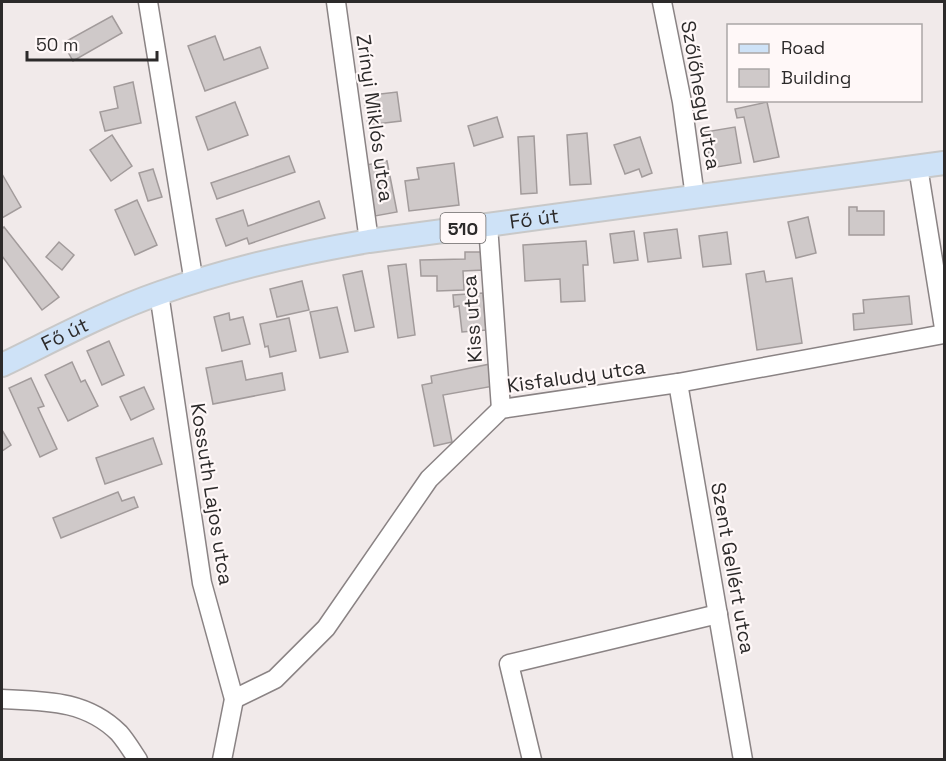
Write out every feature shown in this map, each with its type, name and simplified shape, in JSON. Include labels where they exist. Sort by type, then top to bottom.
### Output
[{"type":"main road","name":"Fő út","points":[[2,365],[104,315],[159,293],[262,262],[369,241],[945,163]]},
{"type":"street","points":[[148,2],[194,283]]},
{"type":"street","name":"Zrínyi Miklós utca","points":[[336,2],[369,241]]},
{"type":"street","name":"Szőlőhegy utca","points":[[662,2],[682,102],[695,196]]},
{"type":"street","points":[[918,167],[945,328]]},
{"type":"street","name":"Kiss utca","points":[[488,225],[501,409]]},
{"type":"street","name":"Kossuth Lajos utca","points":[[159,293],[202,583],[234,699]]},
{"type":"street","name":"Kisfaludy utca","points":[[234,699],[275,679],[326,628],[429,479],[501,409],[678,383],[945,334]]},
{"type":"street","name":"Szent Gellért utca","points":[[678,383],[743,759]]},
{"type":"street","points":[[532,759],[509,664],[718,614]]},
{"type":"street","points":[[2,699],[59,702],[96,714],[119,734],[138,759]]},
{"type":"street","points":[[222,759],[234,699]]},
{"type":"building","points":[[112,16],[122,33],[73,61],[63,43]]},
{"type":"building","points":[[215,36],[224,60],[260,47],[268,68],[205,91],[188,46]]},
{"type":"building","points":[[133,82],[141,123],[105,131],[100,112],[118,108],[114,87]]},
{"type":"building","points":[[397,92],[401,121],[368,125],[364,96]]},
{"type":"building","points":[[235,102],[248,135],[208,150],[196,117]]},
{"type":"building","points":[[767,102],[779,157],[754,162],[744,117],[737,118],[735,109]]},
{"type":"building","points":[[497,117],[503,137],[474,146],[468,126]]},
{"type":"building","points":[[735,127],[741,163],[711,168],[705,132]]},
{"type":"building","points":[[587,133],[591,184],[570,185],[567,135]]},
{"type":"building","points":[[112,135],[132,166],[111,181],[90,150]]},
{"type":"building","points":[[534,136],[537,193],[521,194],[518,137]]},
{"type":"building","points":[[640,137],[652,173],[642,177],[639,169],[625,174],[614,145]]},
{"type":"building","points":[[289,156],[295,172],[217,199],[211,183]]},
{"type":"building","points":[[387,161],[397,212],[375,216],[366,165]]},
{"type":"building","points":[[454,163],[459,205],[409,211],[405,181],[419,179],[417,168]]},
{"type":"building","points":[[153,169],[162,197],[148,201],[139,173]]},
{"type":"building","points":[[2,174],[21,207],[2,218]]},
{"type":"building","points":[[137,200],[157,245],[135,255],[115,210]]},
{"type":"building","points":[[319,201],[325,218],[249,244],[247,238],[226,246],[216,219],[243,210],[248,226]]},
{"type":"building","points":[[849,207],[857,207],[857,211],[884,211],[884,235],[849,235]]},
{"type":"building","points":[[808,217],[816,253],[796,258],[788,222]]},
{"type":"building","points":[[4,227],[59,297],[42,310],[2,256],[2,229]]},
{"type":"building","points":[[677,229],[681,258],[648,262],[644,233]]},
{"type":"building","points":[[634,231],[638,260],[614,263],[610,234]]},
{"type":"building","points":[[727,232],[731,264],[703,267],[699,236]]},
{"type":"building","points":[[586,241],[588,265],[583,265],[585,301],[561,302],[560,279],[525,281],[523,245]]},
{"type":"building","points":[[59,242],[74,255],[62,270],[46,257]]},
{"type":"building","points":[[465,252],[483,252],[484,270],[463,271],[464,290],[437,291],[437,276],[421,276],[420,260],[465,259]]},
{"type":"building","points":[[406,264],[415,335],[398,338],[388,266]]},
{"type":"building","points":[[362,271],[374,327],[355,331],[343,275]]},
{"type":"building","points":[[764,271],[766,282],[792,278],[802,343],[757,350],[746,274]]},
{"type":"building","points":[[302,281],[309,310],[277,317],[270,289]]},
{"type":"building","points":[[483,293],[486,330],[462,332],[459,306],[454,307],[453,295]]},
{"type":"building","points":[[909,296],[912,324],[854,330],[853,314],[864,313],[863,300]]},
{"type":"building","points":[[337,307],[348,352],[320,358],[310,312]]},
{"type":"building","points":[[229,313],[230,320],[243,317],[250,344],[222,351],[214,317]]},
{"type":"building","points":[[289,318],[296,351],[270,357],[268,346],[265,347],[260,324]]},
{"type":"building","points":[[109,341],[124,375],[102,385],[87,351]]},
{"type":"building","points":[[242,361],[246,380],[282,373],[285,390],[213,404],[206,368]]},
{"type":"building","points":[[72,362],[81,382],[85,380],[98,406],[68,421],[45,375]]},
{"type":"building","points":[[490,364],[494,386],[443,395],[452,442],[434,446],[422,385],[432,383],[431,376]]},
{"type":"building","points":[[31,378],[44,406],[38,408],[57,449],[40,457],[9,388]]},
{"type":"building","points":[[144,387],[154,409],[131,420],[120,397]]},
{"type":"building","points":[[2,430],[11,445],[2,451]]},
{"type":"building","points":[[153,438],[162,464],[105,484],[96,458]]},
{"type":"building","points":[[118,492],[122,501],[134,497],[138,507],[61,538],[53,518]]}]
